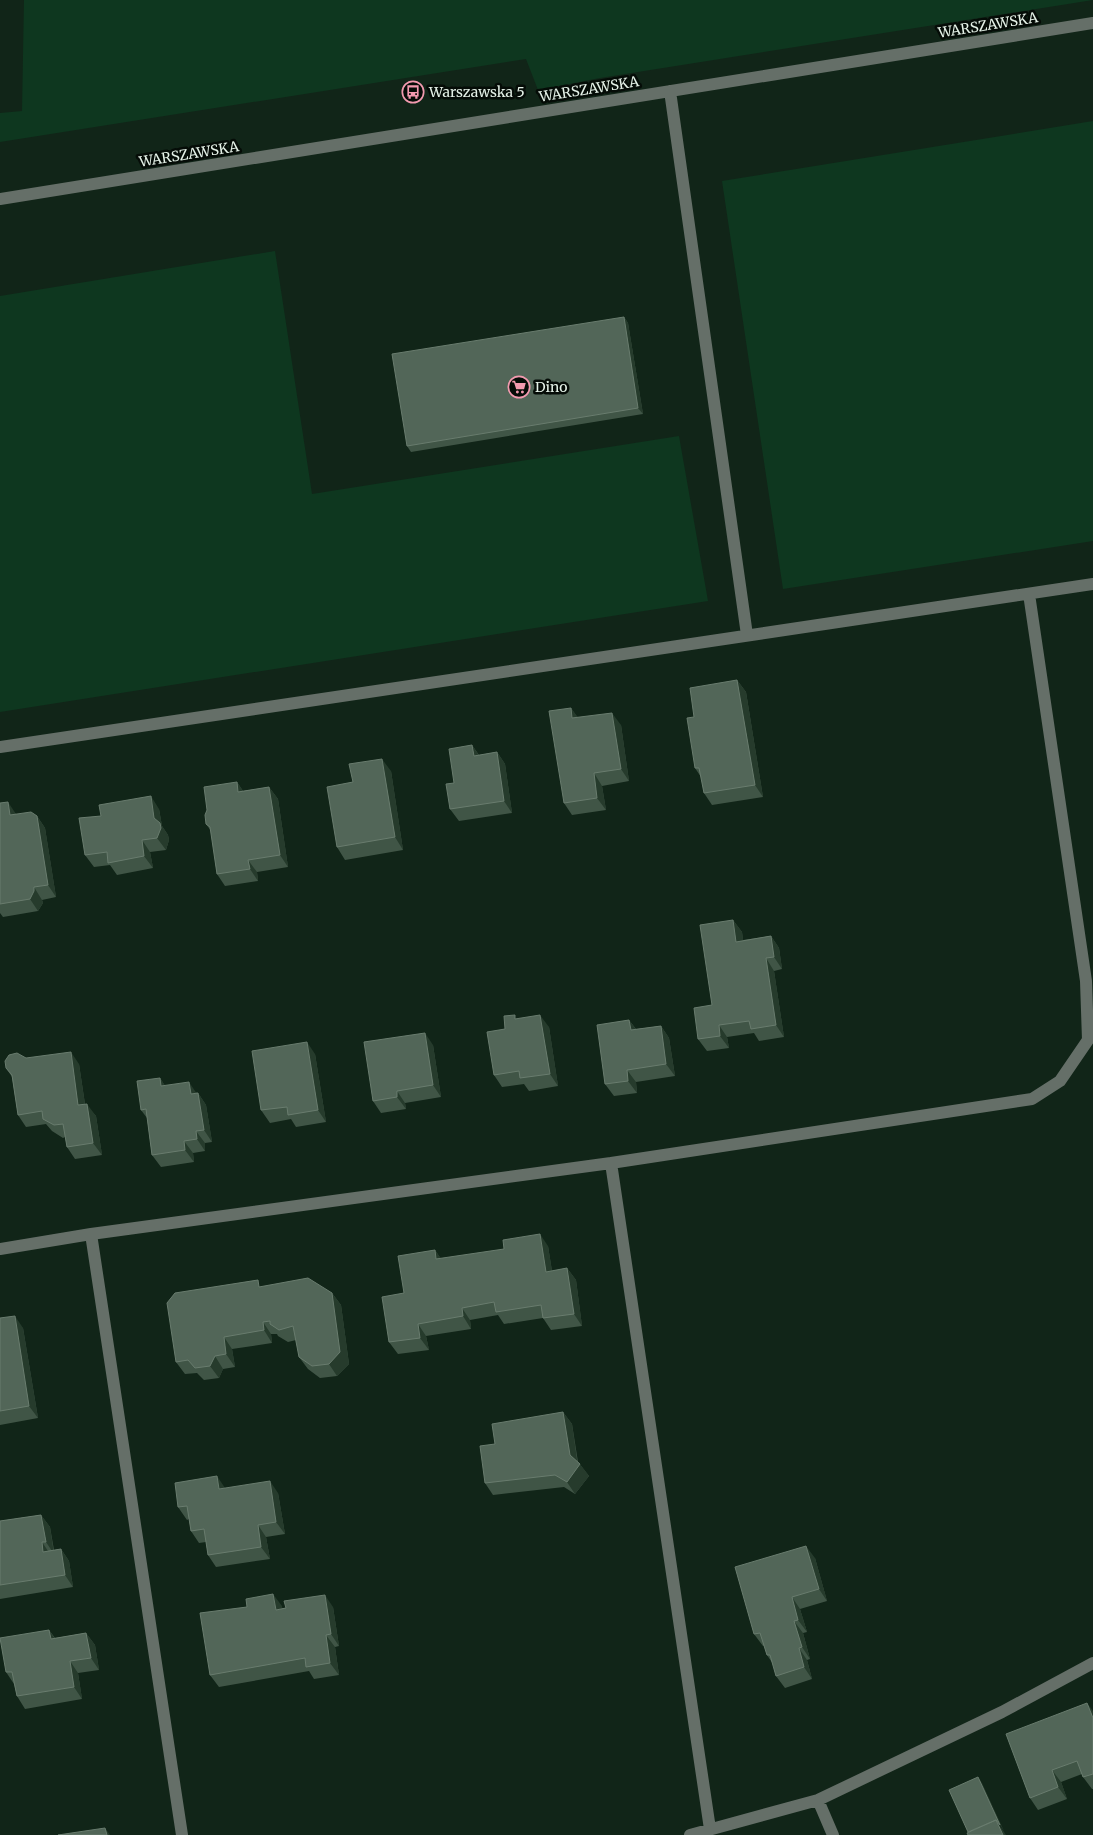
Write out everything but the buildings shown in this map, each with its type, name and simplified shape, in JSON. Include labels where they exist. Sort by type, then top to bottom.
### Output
[{"type":"street","name":"WARSZAWSKA","points":[[0,200],[1093,23]]},
{"type":"street","points":[[670,91],[747,635]]},
{"type":"street","points":[[0,747],[1093,584]]},
{"type":"street","points":[[0,1249],[91,1234],[611,1163],[1032,1099],[1060,1081],[1088,1040],[1086,981],[1029,594]]},
{"type":"street","points":[[611,1163],[710,1830]]},
{"type":"street","points":[[91,1234],[182,1835]]},
{"type":"street","points":[[690,1835],[818,1800],[1002,1712],[1093,1664]]},
{"type":"street","points":[[818,1800],[833,1835]]},
{"type":"green space","points":[[24,0],[1093,0],[600,78],[538,90],[526,59],[0,142],[0,113],[22,111]]},
{"type":"green space","points":[[1093,121],[1093,541],[783,589],[722,181]]},
{"type":"green space","points":[[275,251],[312,494],[679,436],[708,601],[0,712],[0,296]]},
{"type":"place","name":"Warszawska 5","points":[[413,92]]},
{"type":"place","name":"Dino","points":[[519,387]]}]
